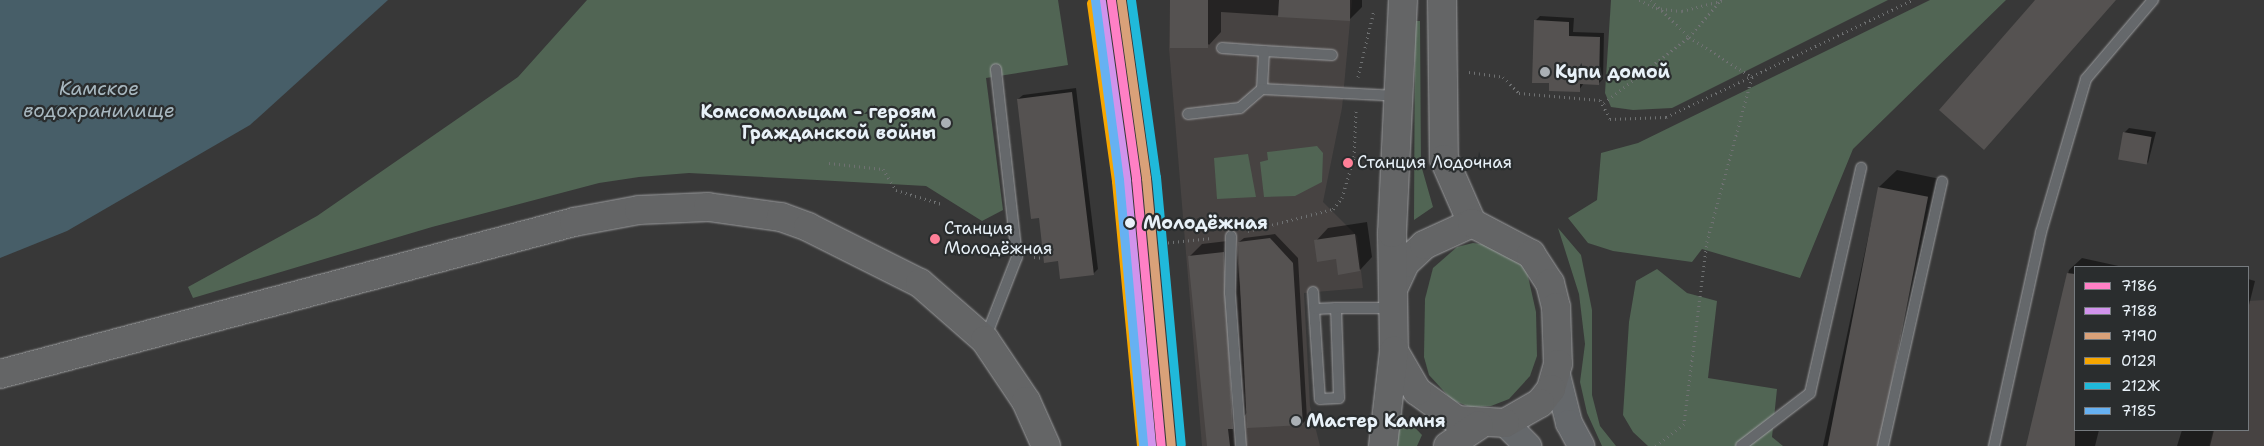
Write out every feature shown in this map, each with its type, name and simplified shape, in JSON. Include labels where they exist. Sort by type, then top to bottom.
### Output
[{"type":"main road","points":[[1383,446],[1394,352],[1399,96],[1403,0]]},
{"type":"main road","points":[[1442,0],[1444,159],[1472,223],[1520,247],[1541,265],[1556,307],[1556,371],[1551,388],[1540,403],[1448,446]]},
{"type":"main road","points":[[0,374],[574,222],[677,207],[738,210],[808,226],[920,283],[985,340],[1026,401],[1046,446]]},
{"type":"main road","points":[[1394,297],[1405,263],[1424,245],[1472,223]]},
{"type":"main road","points":[[1394,352],[1417,391],[1457,420],[1492,424]]},
{"type":"street","points":[[1556,371],[1569,423],[1581,446]]},
{"type":"street","points":[[1492,424],[1528,446]]},
{"type":"lane","points":[[1994,446],[2041,232],[2086,79],[2153,0]]},
{"type":"lane","points":[[1222,48],[1332,54]]},
{"type":"lane","points":[[1262,89],[1264,51]]},
{"type":"lane","points":[[985,340],[1016,257],[996,69]]},
{"type":"lane","points":[[1188,114],[1240,108],[1262,89],[1399,96]]},
{"type":"lane","points":[[1741,446],[1810,393],[1860,168]]},
{"type":"lane","points":[[1883,446],[1942,182]]},
{"type":"lane","points":[[1231,236],[1230,293],[1241,446]]},
{"type":"lane","points":[[1314,292],[1320,399],[1339,398],[1336,308]]},
{"type":"lane","points":[[1315,308],[1336,308],[1394,297]]},
{"type":"path","points":[[1163,243],[1231,236],[1333,209],[1342,198],[1354,157],[1357,94],[1376,0]]},
{"type":"path","points":[[1639,0],[1656,8],[1689,37],[1752,77]]},
{"type":"path","points":[[1652,0],[1656,8]]},
{"type":"path","points":[[1604,103],[1610,119],[1666,117],[1912,0]]},
{"type":"path","points":[[1656,8],[1682,11],[1722,1]]},
{"type":"path","points":[[1461,71],[1503,77],[1519,93],[1604,103],[1689,37],[1722,1]]},
{"type":"path","points":[[1655,446],[1684,424],[1707,240],[1752,77]]},
{"type":"path","points":[[829,163],[883,169],[896,190],[942,204]]},
{"type":"shaded area","points":[[1170,0],[1352,0],[1342,108],[1323,202],[1357,236],[1363,288],[1304,293],[1310,406],[1320,446],[1202,446],[1169,48]]},
{"type":"shaded area","points":[[2264,300],[2264,446],[2209,446],[2213,431],[2249,431],[2249,301]]},
{"type":"green space","points":[[587,0],[1058,0],[1068,65],[986,78],[1003,210],[982,221],[926,186],[689,173],[639,177],[599,183],[432,227],[193,298],[188,287],[317,216],[518,77]]},
{"type":"green space","points":[[1611,0],[1888,0],[1672,108],[1633,110],[1611,107],[1605,93]]},
{"type":"green space","points":[[1930,0],[2006,0],[1853,149],[1800,278],[1702,249],[1692,262],[1613,251],[1588,243],[1568,218],[1597,200],[1601,153],[1638,143]]},
{"type":"green space","points":[[1415,21],[1420,21],[1421,165],[1433,207],[1414,220]]},
{"type":"green space","points":[[1317,146],[1323,153],[1322,182],[1295,196],[1264,197],[1260,162],[1268,160],[1267,152]]},
{"type":"green space","points":[[1248,154],[1256,197],[1217,199],[1214,158]]},
{"type":"green space","points":[[1558,228],[1581,255],[1592,310],[1592,395],[1600,426],[1616,446],[1602,446],[1587,413],[1580,382],[1585,344],[1579,294]]},
{"type":"green space","points":[[1473,243],[1489,245],[1519,261],[1527,272],[1536,312],[1537,356],[1530,376],[1509,399],[1491,406],[1470,407],[1452,400],[1429,375],[1424,357],[1425,299],[1433,268],[1457,247]]},
{"type":"green space","points":[[1657,269],[1687,293],[1717,301],[1708,378],[1777,389],[1772,437],[1783,446],[1648,446],[1633,432],[1623,415],[1629,322],[1636,281]]},
{"type":"green space","points":[[1400,412],[1422,435],[1417,446],[1396,446]]},
{"type":"water","name":"Камское водохранилище","points":[[0,0],[388,0],[250,125],[67,231],[0,258]]},
{"type":"building","points":[[1170,0],[1208,0],[1208,48],[1170,48]]},
{"type":"building","points":[[1279,0],[1350,0],[1350,21],[1278,17]]},
{"type":"building","points":[[2035,0],[2116,0],[1984,150],[1939,110]]},
{"type":"building","points":[[1534,20],[1569,22],[1569,36],[1600,37],[1599,85],[1580,84],[1580,92],[1549,91],[1549,83],[1532,83]]},
{"type":"building","points":[[1072,92],[1094,275],[1060,279],[1058,261],[1044,263],[1039,218],[1031,219],[1017,99]]},
{"type":"building","points":[[2123,132],[2152,137],[2147,165],[2118,160]]},
{"type":"building","points":[[1878,187],[1928,197],[1880,446],[1828,446]]},
{"type":"building","points":[[1355,234],[1360,271],[1338,275],[1336,259],[1317,262],[1314,240]]},
{"type":"building","points":[[1270,238],[1293,263],[1303,425],[1247,428],[1238,242]]},
{"type":"building","points":[[1224,252],[1233,429],[1228,429],[1230,446],[1207,446],[1188,256]]},
{"type":"building","points":[[2067,273],[2074,274],[2075,446],[2026,446]]},
{"type":"transit line","name":"7185","points":[[1095,0],[1119,180],[1143,446]]},
{"type":"transit line","name":"7186","points":[[1111,0],[1136,179],[1161,446]]},
{"type":"transit line","name":"7190","points":[[1121,0],[1146,178],[1171,445]]},
{"type":"transit line","name":"212Ж","points":[[1131,0],[1156,177],[1181,444]]},
{"type":"transit line","name":"7188","points":[[1101,1],[1126,180],[1151,446]]},
{"type":"transit line","name":"012Я","points":[[1091,3],[1116,181],[1141,446]]},
{"type":"place","name":"Купи домой","points":[[1545,72]]},
{"type":"place","name":"Комсомольцам - героям Гражданской войны","points":[[946,123]]},
{"type":"place","name":"Станция Лодочная","points":[[1348,163]]},
{"type":"place","name":"Молодёжная","points":[[1130,223]]},
{"type":"place","name":"Станция Молодёжная","points":[[935,239]]},
{"type":"place","name":"Мастер Камня","points":[[1296,421]]}]
